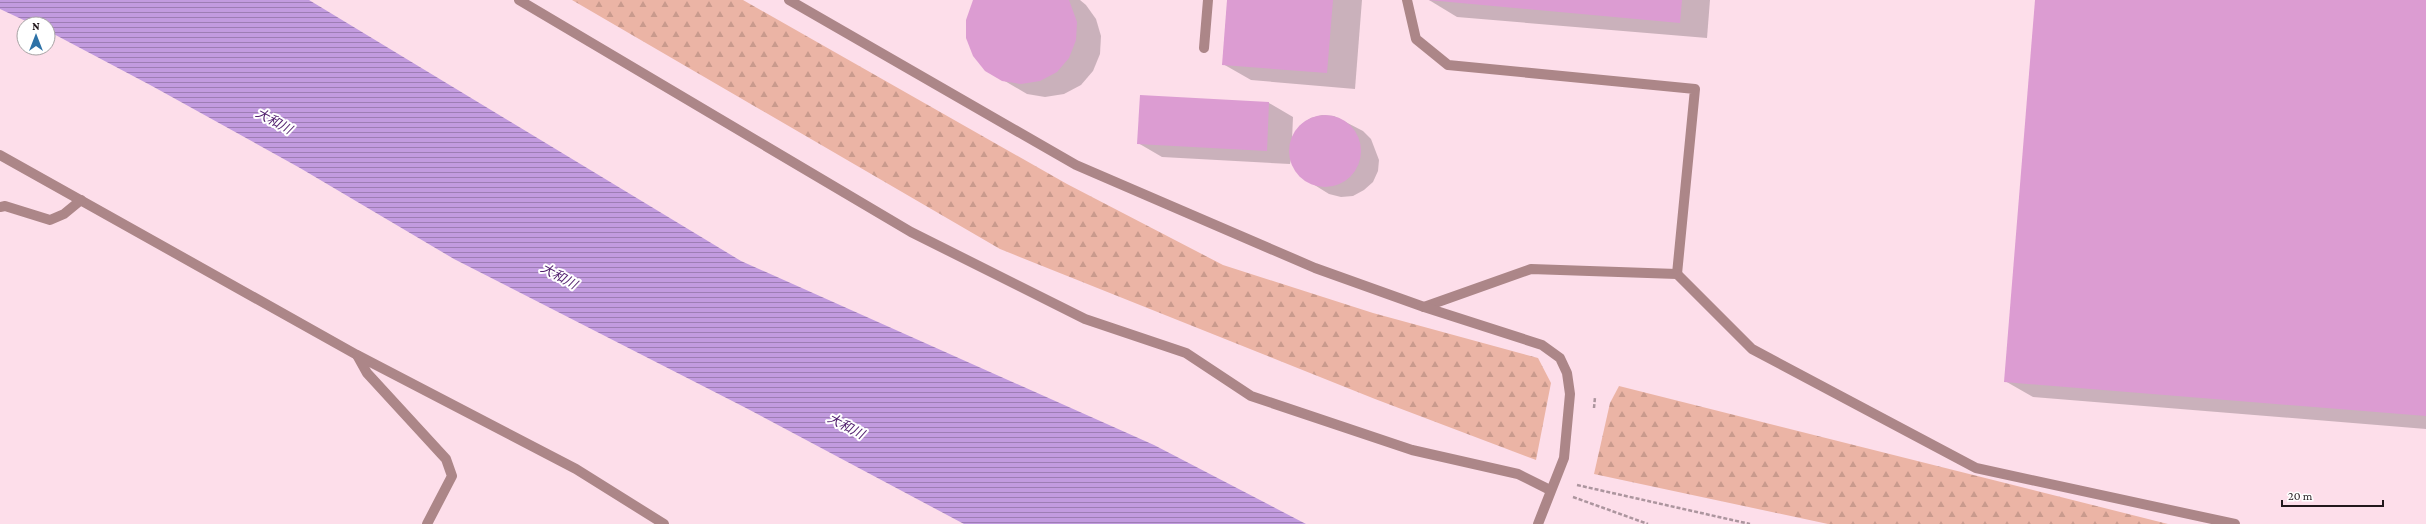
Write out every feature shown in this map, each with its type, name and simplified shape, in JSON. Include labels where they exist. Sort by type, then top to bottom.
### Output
[{"type":"street","points":[[519,0],[911,232],[1085,319],[1186,353],[1251,396],[1412,450],[1518,474],[1550,490]]},
{"type":"street","points":[[789,0],[1076,165],[1315,268],[1424,307],[1542,345],[1560,358],[1567,373],[1570,394],[1564,458],[1550,490],[1538,524]]},
{"type":"street","points":[[1204,48],[1208,0]]},
{"type":"street","points":[[1407,0],[1416,39],[1448,65],[1695,89],[1677,274]]},
{"type":"street","points":[[0,155],[357,355],[576,469],[664,524]]},
{"type":"street","points":[[0,207],[5,206],[50,220],[64,214],[81,200]]},
{"type":"street","points":[[1424,307],[1532,269],[1677,274],[1752,349],[1976,468],[2235,524]]},
{"type":"street","points":[[357,355],[367,373],[446,459],[452,476],[427,524]]},
{"type":"path","points":[[1574,485],[1750,524]]},
{"type":"path","points":[[1550,490],[1648,524]]},
{"type":"green space","points":[[572,0],[743,0],[1067,184],[1223,265],[1373,313],[1538,358],[1551,383],[1536,460],[1375,399],[1000,249]]},
{"type":"green space","points":[[1619,386],[2168,524],[1828,524],[1594,474],[1610,403]]},
{"type":"water","name":"大和川","points":[[0,0],[309,0],[741,261],[1154,445],[1306,524],[964,524],[746,408],[454,259],[300,168],[152,86],[56,35],[56,16],[16,16],[0,9]]},
{"type":"building","points":[[973,0],[1069,0],[1077,22],[1076,40],[1069,58],[1057,72],[1040,81],[1021,84],[1002,81],[985,71],[973,56],[966,38],[966,20]]},
{"type":"building","points":[[1227,0],[1333,0],[1327,73],[1222,65]]},
{"type":"building","points":[[1428,0],[1682,0],[1680,23]]},
{"type":"building","points":[[2035,0],[2426,0],[2426,416],[2004,382]]},
{"type":"building","points":[[1140,95],[1269,102],[1267,151],[1137,144]]},
{"type":"building","points":[[1318,115],[1332,115],[1339,117],[1351,125],[1359,137],[1361,151],[1359,165],[1351,177],[1339,185],[1332,187],[1318,187],[1311,185],[1299,177],[1291,165],[1289,158],[1289,144],[1291,137],[1299,125],[1311,117]]}]
